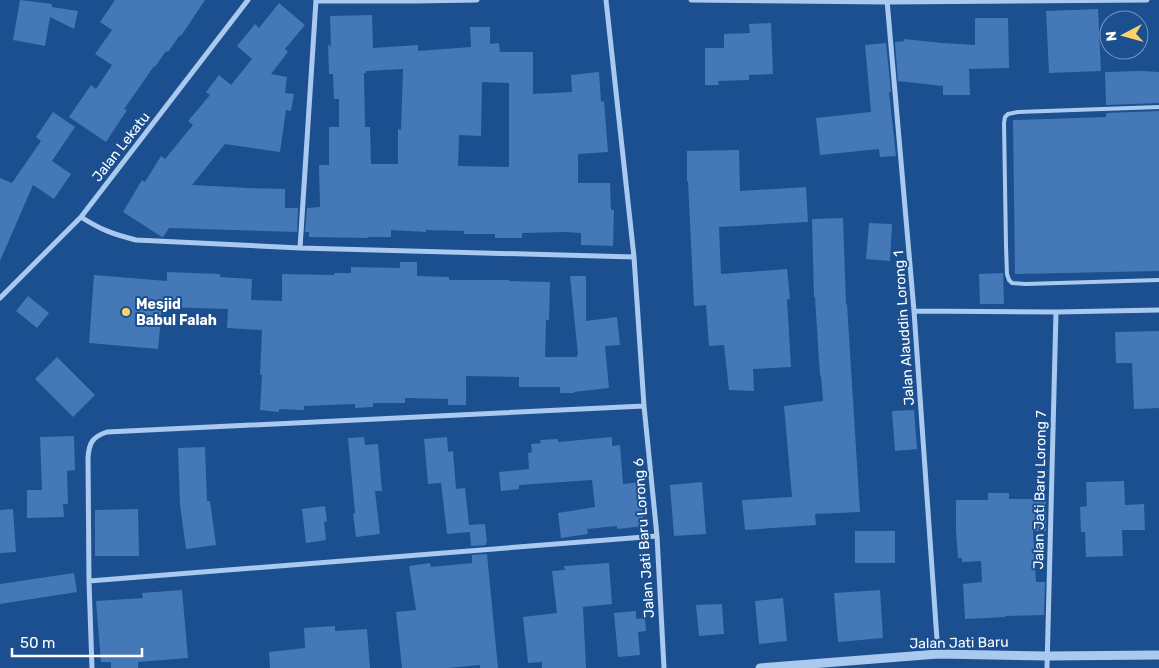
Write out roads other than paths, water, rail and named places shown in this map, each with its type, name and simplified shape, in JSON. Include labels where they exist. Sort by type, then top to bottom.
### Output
[{"type":"street","name":"Jalan Lekatu","points":[[0,298],[81,217],[248,0]]},
{"type":"street","points":[[300,248],[316,1],[477,0]]},
{"type":"street","name":"Jalan Jati Baru Lorong 6","points":[[606,0],[634,257],[644,406],[657,536],[664,668]]},
{"type":"street","points":[[691,0],[1147,0]]},
{"type":"street","name":"Jalan Alauddin Lorong 1","points":[[888,1],[914,311],[938,654]]},
{"type":"street","points":[[81,217],[113,234],[136,240],[300,248],[634,257]]},
{"type":"street","points":[[914,311],[1056,312],[1159,310]]},
{"type":"street","name":"Jalan Jati Baru Lorong 7","points":[[1047,668],[1056,312]]},
{"type":"street","points":[[92,668],[88,458],[89,447],[97,435],[107,432],[644,406]]},
{"type":"street","points":[[89,581],[657,536]]},
{"type":"street","name":"Jalan Jati Baru","points":[[760,668],[814,666],[938,654],[1048,656],[1159,655]]},
{"type":"lane","points":[[1159,107],[1018,112],[1008,114],[1005,117],[1004,123],[1006,246],[1009,280],[1012,283],[1025,284],[1159,280]]},
{"type":"place","name":"Mesjid Babul Falah","points":[[126,312]]}]
